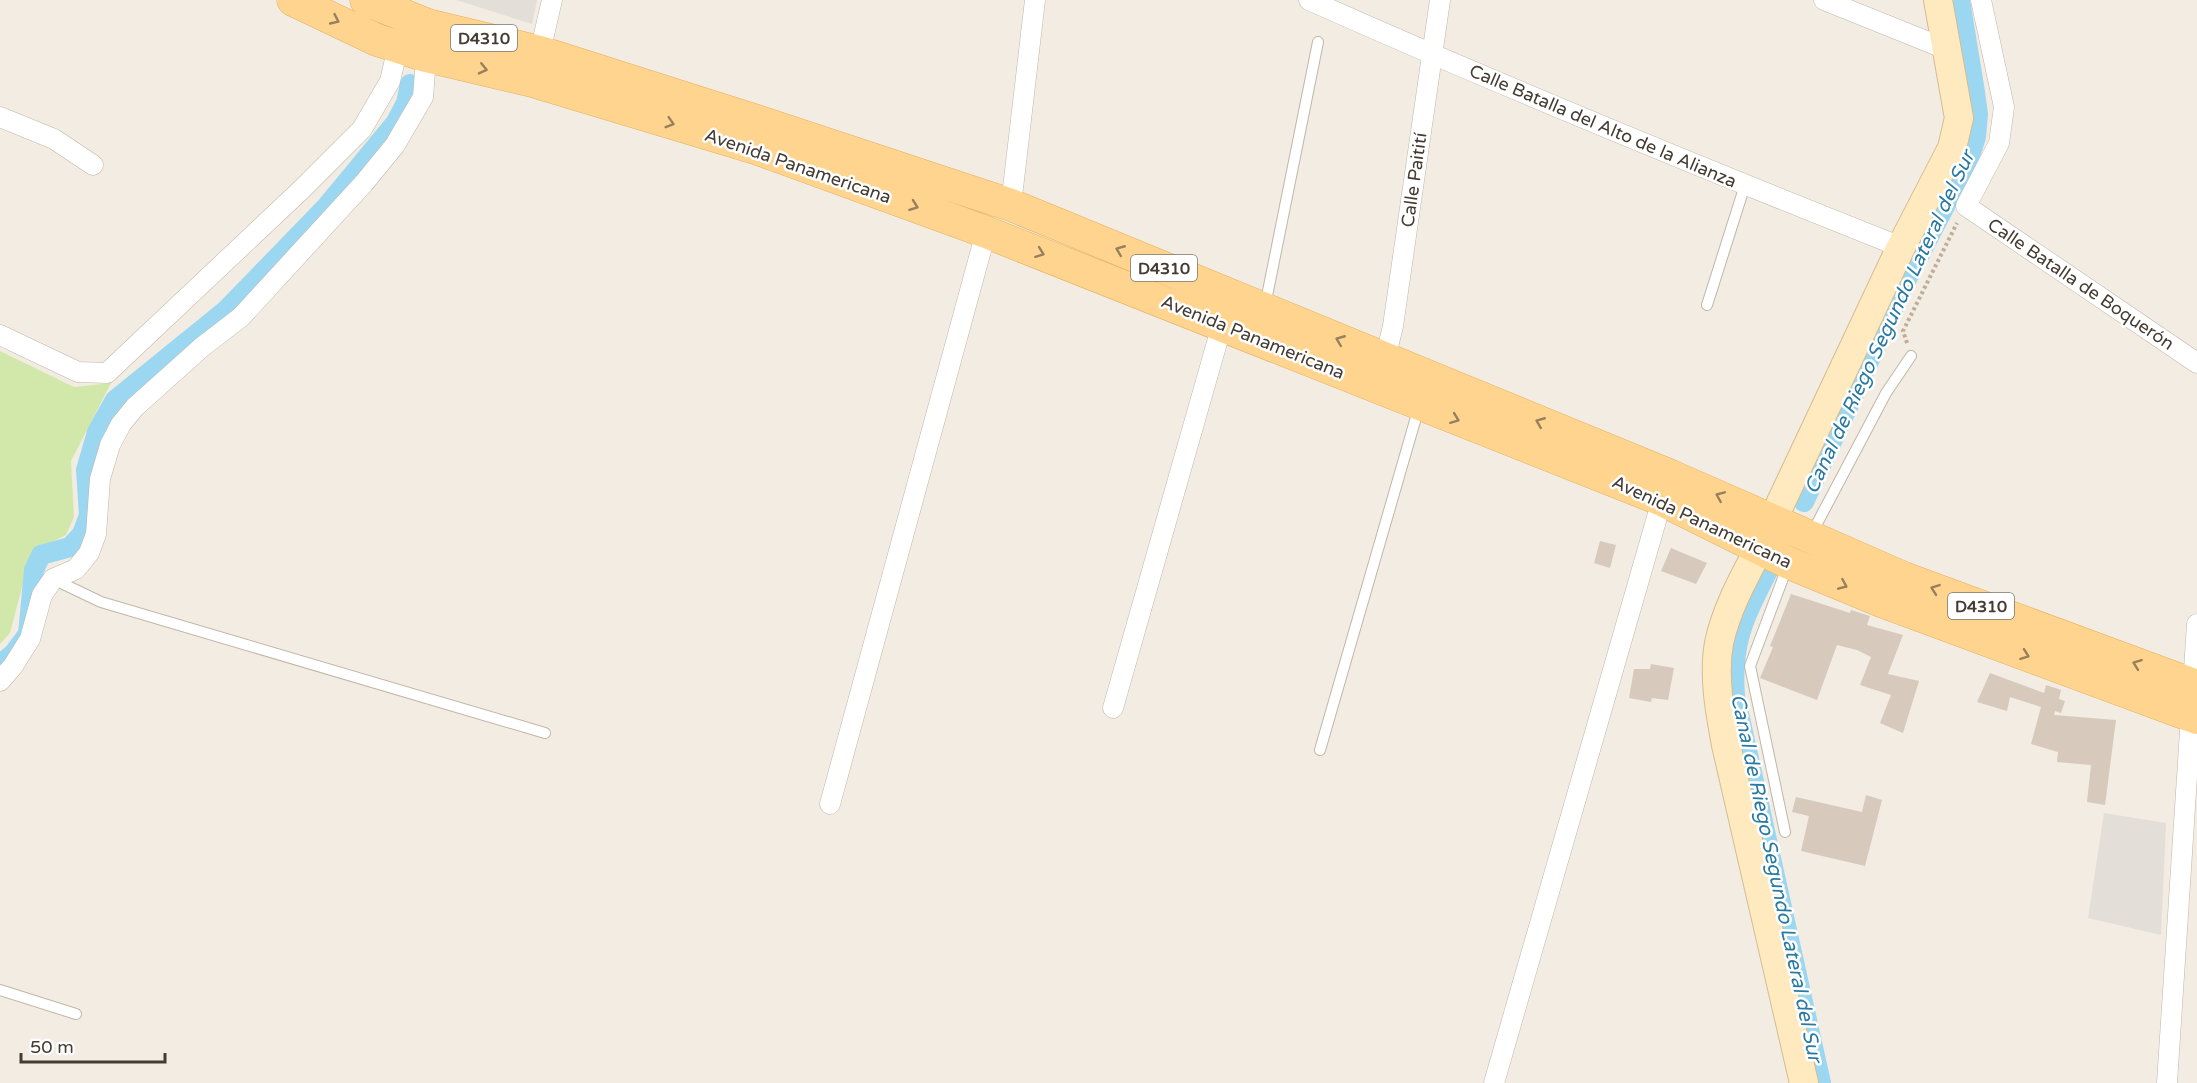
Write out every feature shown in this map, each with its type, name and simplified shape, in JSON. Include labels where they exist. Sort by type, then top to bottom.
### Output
[{"type":"main road","name":"Avenida Panamericana","points":[[293,0],[400,48],[532,81],[758,149],[986,232],[1662,500],[1760,549],[1799,549],[1904,578],[2194,701]]},
{"type":"main road","name":"Avenida Panamericana","points":[[380,3],[428,25],[540,52],[1011,205],[1773,519],[1799,549]]},
{"type":"street","points":[[540,52],[552,0]]},
{"type":"street","points":[[1011,205],[1035,0]]},
{"type":"street","name":"Calle Batalla del Alto de la Alianza","points":[[1309,0],[1432,55],[1901,247]]},
{"type":"street","name":"Calle Paitití","points":[[1385,359],[1393,326],[1440,0]]},
{"type":"street","points":[[1824,0],[1946,49]]},
{"type":"street","points":[[1804,1083],[1719,711],[1719,646],[1724,624],[1740,585],[1760,549],[1901,247],[1952,148],[1959,118],[1938,0]]},
{"type":"street","points":[[1966,206],[1999,143],[2004,107],[1981,0]]},
{"type":"street","points":[[0,681],[13,666],[30,639],[42,595],[53,579],[76,569],[89,553],[96,534],[100,479],[110,445],[121,424],[135,407],[194,354],[241,317],[364,183],[395,145],[423,97],[380,3]]},
{"type":"street","points":[[0,335],[78,372],[107,373],[302,189],[362,129],[390,81],[400,48],[428,25]]},
{"type":"street","points":[[0,117],[54,139],[93,165]]},
{"type":"street","name":"Calle Batalla de Boquerón","points":[[1966,206],[2197,363]]},
{"type":"street","points":[[830,804],[986,232]]},
{"type":"street","points":[[1113,708],[1222,325]]},
{"type":"street","points":[[1494,1083],[1662,500]]},
{"type":"street","points":[[2167,1083],[2194,701],[2197,624]]},
{"type":"lane","points":[[1265,309],[1318,42]]},
{"type":"lane","points":[[1707,305],[1745,185]]},
{"type":"lane","points":[[1785,832],[1750,666],[1799,549],[1886,393],[1911,356]]},
{"type":"lane","points":[[1320,750],[1419,405]]},
{"type":"lane","points":[[53,579],[101,602],[545,733]]},
{"type":"lane","points":[[0,990],[76,1014]]},
{"type":"path","points":[[1911,356],[1903,331],[1966,206]]},
{"type":"shaded area","points":[[456,0],[537,0],[532,24]]},
{"type":"shaded area","points":[[2104,813],[2166,823],[2161,935],[2088,918]]},
{"type":"green space","points":[[0,351],[74,387],[111,383],[71,461],[74,517],[66,535],[31,553],[10,633],[0,644]]},
{"type":"building","points":[[1600,541],[1616,545],[1610,568],[1594,563]]},
{"type":"building","points":[[1671,548],[1707,563],[1696,584],[1661,571]]},
{"type":"building","points":[[1791,594],[1850,613],[1851,610],[1870,616],[1867,625],[1903,635],[1888,674],[1919,681],[1903,733],[1880,723],[1891,695],[1860,685],[1871,657],[1857,650],[1837,645],[1817,700],[1760,678]]},
{"type":"building","points":[[1651,664],[1674,668],[1668,700],[1652,698],[1651,702],[1629,698],[1634,669],[1650,669]]},
{"type":"building","points":[[1990,673],[2044,693],[2046,685],[2061,690],[2059,699],[2065,701],[2061,713],[2055,711],[2054,715],[2116,720],[2105,805],[2087,802],[2091,765],[2057,762],[2058,752],[2031,744],[2041,707],[2010,697],[2007,711],[1977,702]]},
{"type":"building","points":[[1866,795],[1882,800],[1865,866],[1801,851],[1809,816],[1792,812],[1796,797],[1862,812]]},
{"type":"waterway","name":"Canal de Riego Segundo Lateral del Sur","points":[[1804,502],[1906,281],[1968,162],[1976,137],[1978,114],[1960,0]]},
{"type":"waterway","points":[[0,664],[13,654],[28,634],[34,570],[41,555],[70,547],[82,534],[89,515],[86,470],[97,432],[115,400],[226,310],[325,208],[396,122],[406,103],[410,84]]},
{"type":"waterway","name":"Canal de Riego Segundo Lateral del Sur","points":[[1768,571],[1746,617],[1737,645],[1735,696],[1821,1083]]}]
